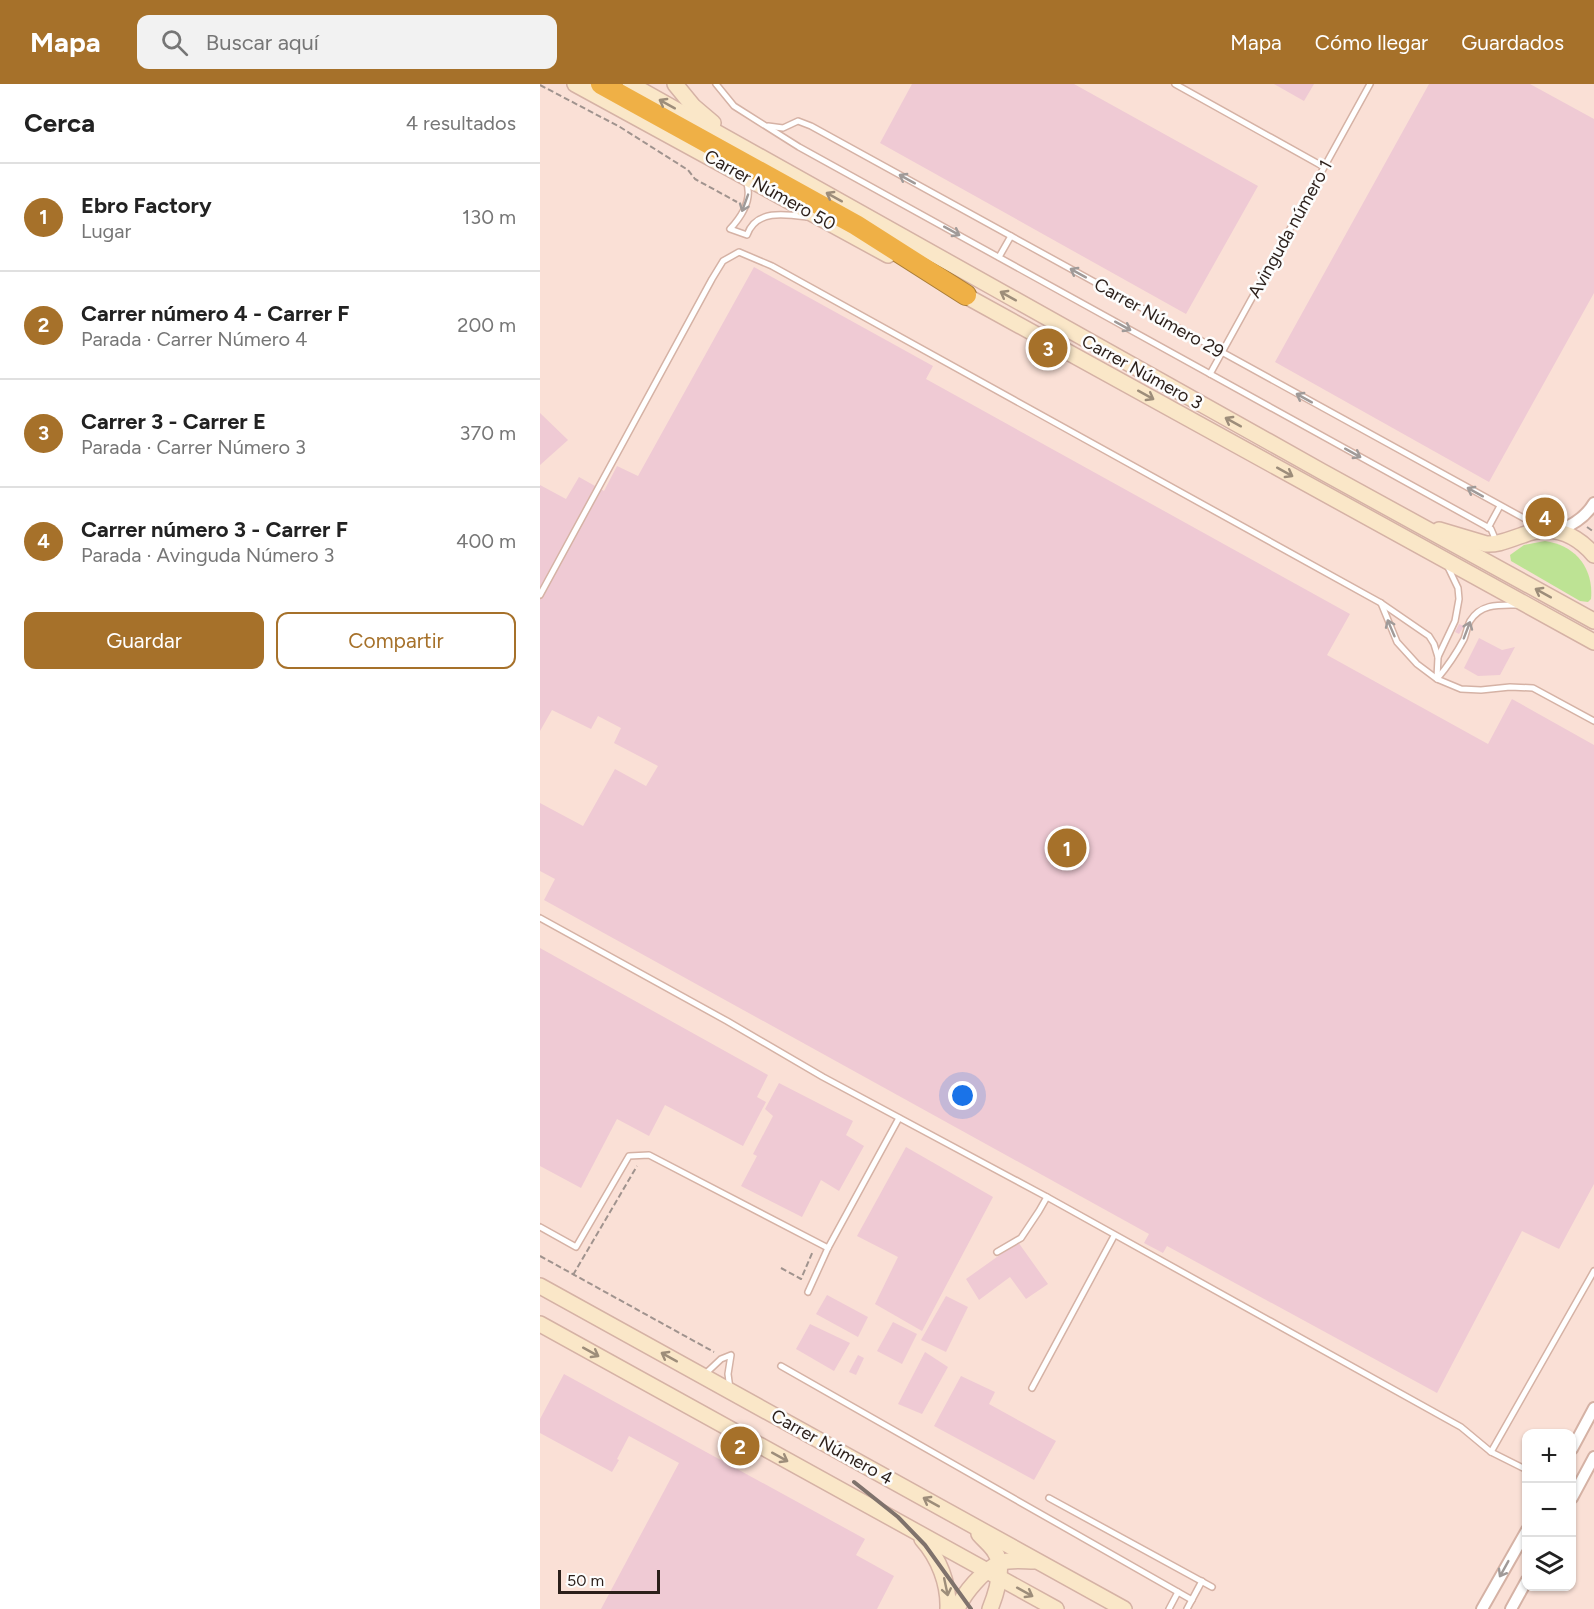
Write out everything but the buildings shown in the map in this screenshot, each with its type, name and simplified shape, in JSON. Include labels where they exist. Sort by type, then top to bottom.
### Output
[{"type":"highway","points":[[601,84],[856,225],[966,295]]},
{"type":"main road","name":"Carrer Número 50","points":[[574,84],[897,260],[966,295]]},
{"type":"main road","name":"Carrer Número 3","points":[[630,84],[1594,621]]},
{"type":"main road","points":[[675,84],[693,106],[736,142]]},
{"type":"main road","name":"Carrer Número 3","points":[[966,295],[1594,642]]},
{"type":"main road","points":[[1417,524],[1486,544],[1501,543],[1534,531],[1551,530],[1579,540],[1594,555]]},
{"type":"main road","name":"Carrer Número 4","points":[[540,1286],[1124,1609]]},
{"type":"main road","name":"Carrer Número 4","points":[[540,1324],[916,1532],[995,1571],[1056,1609]]},
{"type":"main road","points":[[968,1522],[996,1553],[996,1592],[990,1609]]},
{"type":"main road","points":[[916,1532],[933,1553],[939,1565],[946,1586],[948,1609]]},
{"type":"main road","points":[[957,1609],[968,1591],[1011,1561],[1037,1562]]},
{"type":"street","points":[[1551,530],[1573,525],[1594,503]]},
{"type":"street","points":[[1576,1442],[1594,1408]]},
{"type":"street","points":[[1576,1491],[1594,1457]]},
{"type":"street","points":[[1482,1609],[1523,1537]]},
{"type":"street","points":[[1511,1609],[1522,1589]]},
{"type":"lane","name":"Carrer Número 29","points":[[716,84],[734,106],[791,142],[1488,528]]},
{"type":"lane","points":[[1175,84],[1324,167]]},
{"type":"lane","name":"Avinguda número 1","points":[[1210,374],[1370,84]]},
{"type":"lane","name":"Carrer Número 29","points":[[760,124],[773,128],[789,126],[798,121],[804,122],[1500,506],[1551,530]]},
{"type":"lane","points":[[789,126],[787,135],[791,142]]},
{"type":"lane","points":[[742,174],[748,184],[748,200],[730,229],[747,235],[753,225],[772,214],[821,218]]},
{"type":"lane","points":[[999,257],[1011,236]]},
{"type":"lane","points":[[540,595],[712,279],[723,261],[739,252],[772,266],[1380,603],[1429,636],[1438,657],[1437,680]]},
{"type":"lane","points":[[1486,544],[1494,538],[1492,531],[1488,528],[1500,506]]},
{"type":"lane","points":[[1438,657],[1455,621],[1459,599],[1458,588],[1444,560]]},
{"type":"lane","points":[[1380,603],[1397,642],[1417,664],[1437,680],[1461,689],[1533,688],[1594,721]]},
{"type":"lane","points":[[1437,680],[1465,638],[1471,620],[1484,609],[1495,604],[1527,606]]},
{"type":"lane","points":[[540,918],[899,1118],[1227,1296],[1461,1427],[1491,1452],[1522,1468]]},
{"type":"lane","points":[[808,1292],[828,1248],[899,1118]]},
{"type":"lane","points":[[540,1227],[576,1247],[629,1156],[649,1155],[828,1248]]},
{"type":"lane","points":[[997,1252],[1021,1238],[1047,1197]]},
{"type":"lane","points":[[1032,1388],[1114,1236]]},
{"type":"lane","points":[[1491,1452],[1594,1271]]},
{"type":"lane","points":[[703,1376],[724,1358],[731,1355],[728,1374],[730,1391]]},
{"type":"lane","points":[[781,1366],[1192,1600]]},
{"type":"lane","points":[[1049,1498],[1212,1587]]},
{"type":"lane","points":[[1187,1609],[1202,1581]]},
{"type":"lane","points":[[1169,1609],[1178,1592]]},
{"type":"path","name":"Carrer Número 50","points":[[540,85],[620,127],[688,170],[695,179],[740,204]]},
{"type":"path","points":[[573,1275],[641,1159]]},
{"type":"path","points":[[781,1268],[801,1279],[814,1251]]},
{"type":"path","points":[[540,1256],[724,1358]]},
{"type":"shaded area","points":[[540,84],[1594,84],[1594,1609],[540,1609]]},
{"type":"green space","points":[[1545,541],[1565,547],[1574,553],[1586,568],[1591,588],[1591,599],[1588,602],[1580,601],[1511,561],[1510,555],[1524,545]]},
{"type":"railway","points":[[854,1482],[898,1517],[925,1545],[971,1609]]},
{"type":"place","name":"Carrer 3 - Carrer E","points":[[1048,348]]},
{"type":"place","name":"Carrer número 3 - Carrer F","points":[[1545,517]]},
{"type":"place","name":"Ebro Factory","points":[[1067,848]]},
{"type":"place","name":"Carrer número 4 - Carrer F","points":[[740,1446]]}]
